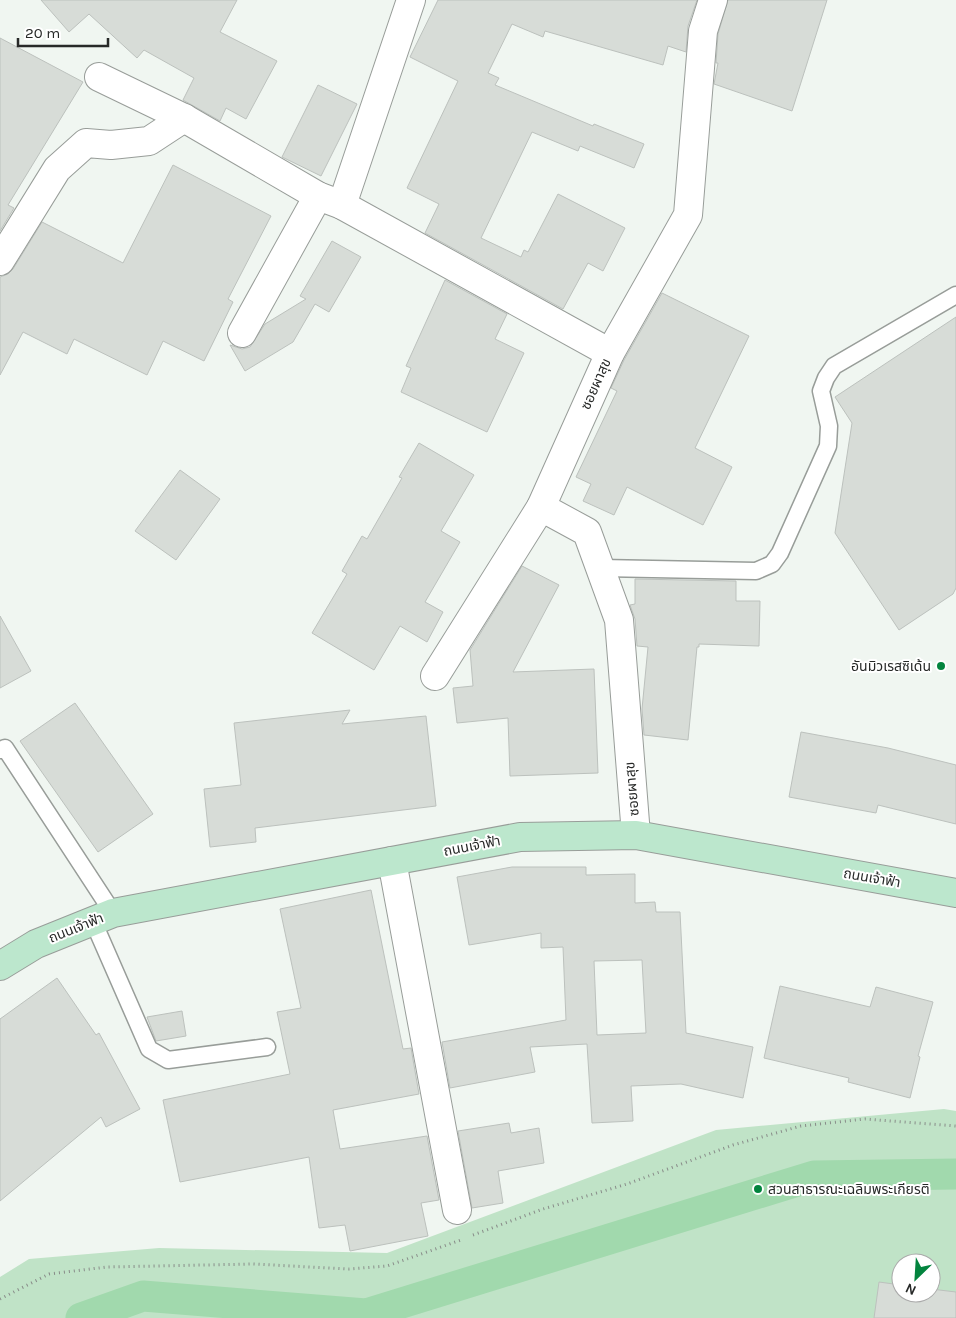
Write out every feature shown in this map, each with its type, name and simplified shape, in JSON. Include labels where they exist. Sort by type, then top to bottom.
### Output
[{"type":"main road","name":"ถนนเจ้าฟ้า","points":[[0,966],[36,944],[103,917],[520,836],[636,835],[956,893]]},
{"type":"street","points":[[242,333],[330,201],[410,0]]},
{"type":"street","points":[[610,353],[688,215],[704,31],[713,0]]},
{"type":"street","name":"ซอยผาสุข","points":[[98,77],[184,118],[330,201],[610,353],[541,507],[587,532],[619,620],[636,835]]},
{"type":"street","points":[[0,262],[57,169],[86,143],[111,145],[149,141],[184,118]]},
{"type":"street","points":[[435,676],[541,507]]},
{"type":"street","points":[[392,861],[457,1210]]},
{"type":"lane","points":[[601,568],[756,571],[772,564],[780,553],[828,446],[829,426],[821,391],[829,372],[834,366],[956,295]]},
{"type":"lane","points":[[0,750],[5,748],[103,917],[149,1049],[168,1060],[267,1047]]},
{"type":"green space","name":"สวนสาธารณะเฉลิมพระเกียรติ","points":[[944,1109],[956,1111],[956,1318],[0,1318],[0,1277],[29,1259],[159,1248],[387,1253],[716,1130]]},
{"type":"building","points":[[41,0],[237,0],[220,32],[277,61],[246,119],[226,108],[220,121],[183,100],[194,78],[144,50],[137,58],[89,14],[69,32]]},
{"type":"building","points":[[438,0],[697,0],[688,26],[686,52],[668,46],[663,65],[545,31],[543,37],[512,24],[488,73],[499,78],[495,85],[593,126],[594,124],[644,144],[634,168],[580,146],[578,151],[532,132],[481,238],[521,257],[524,250],[528,252],[558,194],[625,228],[603,271],[588,263],[563,309],[425,233],[439,204],[407,188],[458,81],[410,57]]},
{"type":"building","points":[[728,0],[827,0],[792,111],[714,84],[718,63],[716,63],[718,34]]},
{"type":"building","points":[[0,38],[83,82],[8,205],[14,208],[0,231]]},
{"type":"building","points":[[318,85],[357,104],[321,176],[282,157]]},
{"type":"building","points":[[173,165],[271,216],[228,299],[233,302],[204,361],[163,341],[147,375],[74,339],[67,354],[23,332],[0,375],[0,277],[8,274],[13,269],[42,222],[123,263]]},
{"type":"building","points":[[332,241],[361,257],[329,312],[315,304],[293,342],[245,371],[230,345],[242,349],[250,347],[265,324],[306,299],[300,296]]},
{"type":"building","points":[[445,280],[507,314],[495,339],[524,353],[487,432],[401,392],[411,368],[406,366]]},
{"type":"building","points":[[662,293],[749,336],[695,448],[732,467],[703,525],[627,487],[614,515],[583,501],[591,484],[576,477],[617,391],[611,388],[624,360]]},
{"type":"building","points":[[956,317],[956,588],[953,594],[899,630],[835,533],[852,423],[835,397]]},
{"type":"building","points":[[419,443],[474,475],[441,531],[460,542],[425,602],[443,612],[427,642],[400,626],[374,670],[312,633],[347,574],[342,571],[362,536],[367,539],[402,478],[399,477]]},
{"type":"building","points":[[180,470],[220,499],[176,560],[135,531]]},
{"type":"building","points":[[522,566],[559,585],[513,672],[594,669],[598,773],[510,776],[508,718],[457,723],[453,688],[473,686],[470,650]]},
{"type":"building","points":[[635,579],[736,581],[736,601],[760,601],[759,646],[699,644],[699,647],[697,647],[688,740],[644,735],[642,709],[648,647],[637,646],[635,619],[630,605],[635,604]]},
{"type":"building","points":[[0,616],[31,671],[0,688]]},
{"type":"building","points":[[75,703],[153,814],[98,852],[20,741]]},
{"type":"building","points":[[350,710],[342,724],[426,716],[436,806],[255,828],[256,842],[210,847],[204,789],[241,785],[234,723]]},
{"type":"building","points":[[801,732],[888,748],[956,765],[956,824],[878,805],[876,813],[789,797]]},
{"type":"building","points":[[512,867],[586,867],[586,875],[635,874],[635,903],[655,902],[656,912],[680,912],[686,1033],[753,1047],[743,1098],[681,1084],[631,1086],[633,1121],[592,1123],[587,1044],[530,1047],[535,1072],[450,1088],[442,1042],[566,1020],[563,947],[541,948],[541,933],[469,945],[457,877]],"holes":[[[642,960],[646,1033],[597,1035],[594,961]]]},
{"type":"building","points":[[371,890],[403,1049],[411,1048],[419,1094],[333,1110],[340,1149],[427,1136],[439,1200],[421,1203],[428,1236],[350,1251],[345,1225],[319,1228],[309,1157],[180,1182],[163,1100],[290,1074],[277,1012],[301,1008],[280,909]]},
{"type":"building","points":[[57,978],[96,1035],[99,1033],[140,1109],[106,1127],[101,1117],[0,1201],[0,1019]]},
{"type":"building","points":[[780,986],[870,1007],[876,987],[933,1002],[918,1056],[920,1057],[910,1098],[848,1082],[849,1078],[764,1058]]},
{"type":"building","points":[[182,1011],[186,1036],[156,1041],[147,1017]]},
{"type":"building","points":[[509,1123],[511,1133],[539,1128],[544,1163],[498,1171],[503,1203],[472,1208],[458,1131]]},
{"type":"building","points":[[879,1282],[891,1284],[891,1303],[941,1303],[941,1290],[956,1292],[956,1318],[874,1318]]},
{"type":"waterway","points":[[81,1318],[143,1296],[366,1314],[814,1176],[956,1174]]},
{"type":"place","name":"อันมิวเรสซิเด้น","points":[[941,666]]},
{"type":"place","name":"สวนสาธารณะเฉลิมพระเกียรติ","points":[[758,1189]]}]
